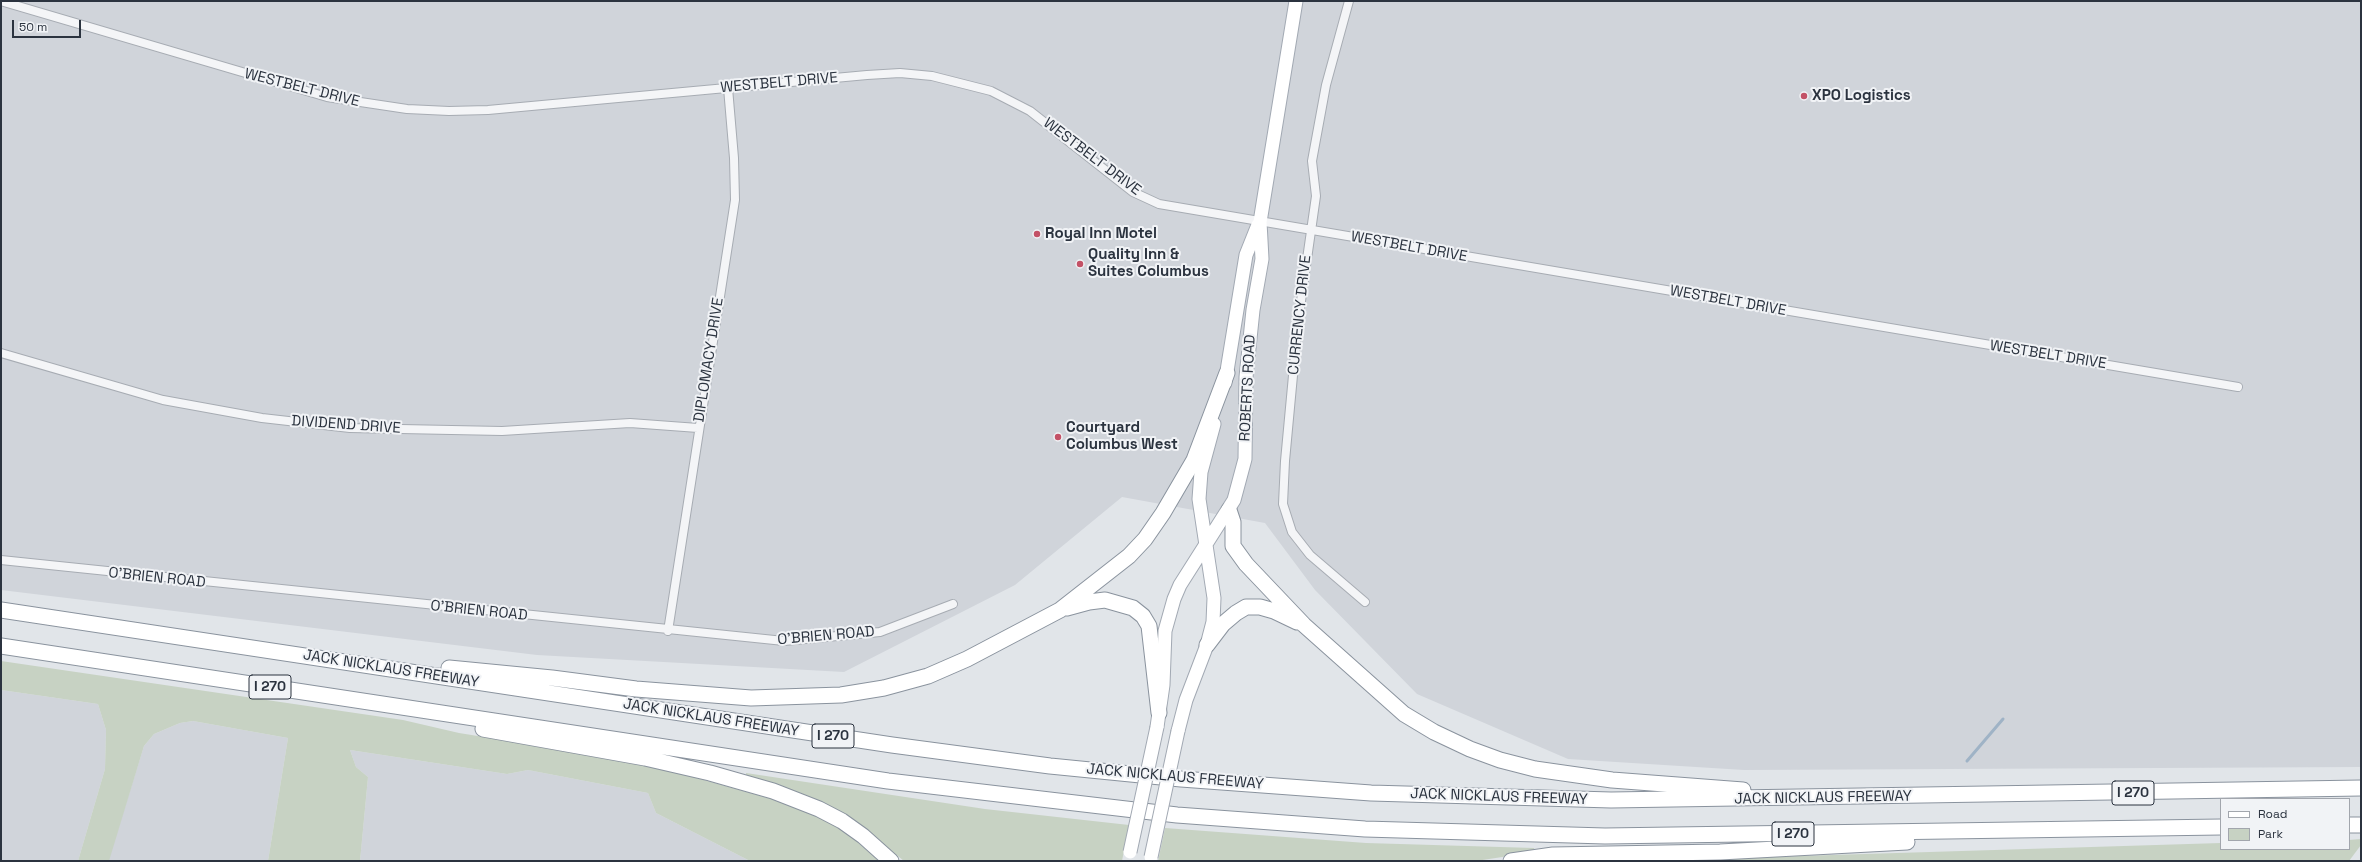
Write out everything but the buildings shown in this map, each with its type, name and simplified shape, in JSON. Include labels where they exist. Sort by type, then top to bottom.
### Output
[{"type":"highway","points":[[298,655],[552,678],[695,694],[751,698],[798,698],[841,695],[884,688],[928,676],[967,660],[1060,610],[1129,556],[1145,539],[1194,460],[1227,373]]},
{"type":"highway","points":[[1228,510],[1233,522],[1233,546],[1246,564],[1304,626],[1404,714],[1440,735],[1500,760],[1535,769],[1596,778],[1832,798]]},
{"type":"highway","points":[[1060,610],[1089,602],[1105,600],[1133,608],[1143,616],[1149,626],[1154,654],[1158,720]]},
{"type":"highway","points":[[1207,645],[1223,624],[1246,607],[1260,607],[1274,611],[1304,626]]},
{"type":"highway","name":"JACK NICKLAUS FREEWAY","points":[[1,610],[892,745],[1050,766],[1181,779],[1371,793],[1595,800],[1832,798],[2361,788]]},
{"type":"highway","name":"I 270","points":[[1,646],[888,780],[1177,815],[1365,829],[1605,836],[1981,832],[2220,827]]},
{"type":"highway","points":[[399,706],[470,726],[645,758],[710,773],[773,791],[819,809],[842,821],[863,836],[891,861]]},
{"type":"highway","points":[[1511,861],[1553,855],[1720,852],[1892,843],[1981,832]]},
{"type":"main road","name":"ROBERTS ROAD","points":[[1129,856],[1158,720],[1163,685],[1165,631],[1168,615],[1180,585],[1228,510],[1240,482],[1245,459],[1247,364],[1262,259],[1260,222],[1296,1]]},
{"type":"main road","name":"ROBERTS ROAD","points":[[1151,860],[1178,731],[1190,688],[1207,645],[1212,622],[1214,598],[1200,509],[1200,485],[1204,459],[1227,373],[1246,255],[1260,222]]},
{"type":"street","name":"WESTBELT DRIVE","points":[[1,1],[300,90],[373,105],[449,111],[473,110],[900,73],[952,80],[991,91],[1030,111],[1133,192],[1159,204],[2238,388]]},
{"type":"street","name":"CURRENCY DRIVE","points":[[1348,1],[1335,46],[1314,144],[1312,161],[1316,196],[1297,329],[1285,461],[1283,504],[1292,532],[1310,555],[1365,602]]},
{"type":"street","name":"DIPLOMACY DRIVE","points":[[668,631],[734,200],[734,158],[728,88]]},
{"type":"street","name":"DIVIDEND DRIVE","points":[[1,353],[163,400],[262,418],[350,428],[502,431],[630,423],[698,428]]},
{"type":"street","name":"O'BRIEN ROAD","points":[[1,560],[668,631],[784,641],[880,632],[953,604]]},
{"type":"shaded area","points":[[1,1],[2361,1],[2361,767],[1744,770],[1568,759],[1417,694],[1315,590],[1265,523],[1122,497],[1015,585],[844,672],[537,655],[1,590]]},
{"type":"shaded area","points":[[1,690],[98,704],[106,730],[105,769],[78,861],[1,861]]},
{"type":"shaded area","points":[[193,721],[288,738],[268,861],[108,861],[144,746],[154,734],[180,723]]},
{"type":"shaded area","points":[[350,750],[507,774],[528,770],[648,793],[656,813],[750,861],[360,861],[368,777],[356,767]]},
{"type":"green space","points":[[1,661],[403,720],[459,733],[584,753],[672,771],[793,805],[822,818],[851,836],[879,861],[750,861],[656,813],[648,793],[528,770],[507,774],[350,750],[356,767],[368,777],[360,861],[268,861],[288,738],[193,721],[180,723],[154,734],[144,746],[109,861],[78,861],[105,769],[106,730],[98,704],[1,690]]},
{"type":"green space","points":[[746,773],[985,809],[1129,825],[1122,861],[904,861],[877,839],[746,777]]},
{"type":"green space","points":[[1165,828],[1366,843],[1534,848],[1535,852],[1476,861],[1158,861]]},
{"type":"green space","points":[[2361,839],[2361,845],[2349,861],[1638,861],[2220,843],[2220,850],[2350,850],[2350,840]]},
{"type":"waterway","points":[[1967,761],[2003,719]]},
{"type":"place","name":"XPO Logistics","points":[[1804,96]]},
{"type":"place","name":"Royal Inn Motel","points":[[1037,234]]},
{"type":"place","name":"Quality Inn & Suites Columbus","points":[[1080,264]]},
{"type":"place","name":"Courtyard Columbus West","points":[[1058,437]]}]
